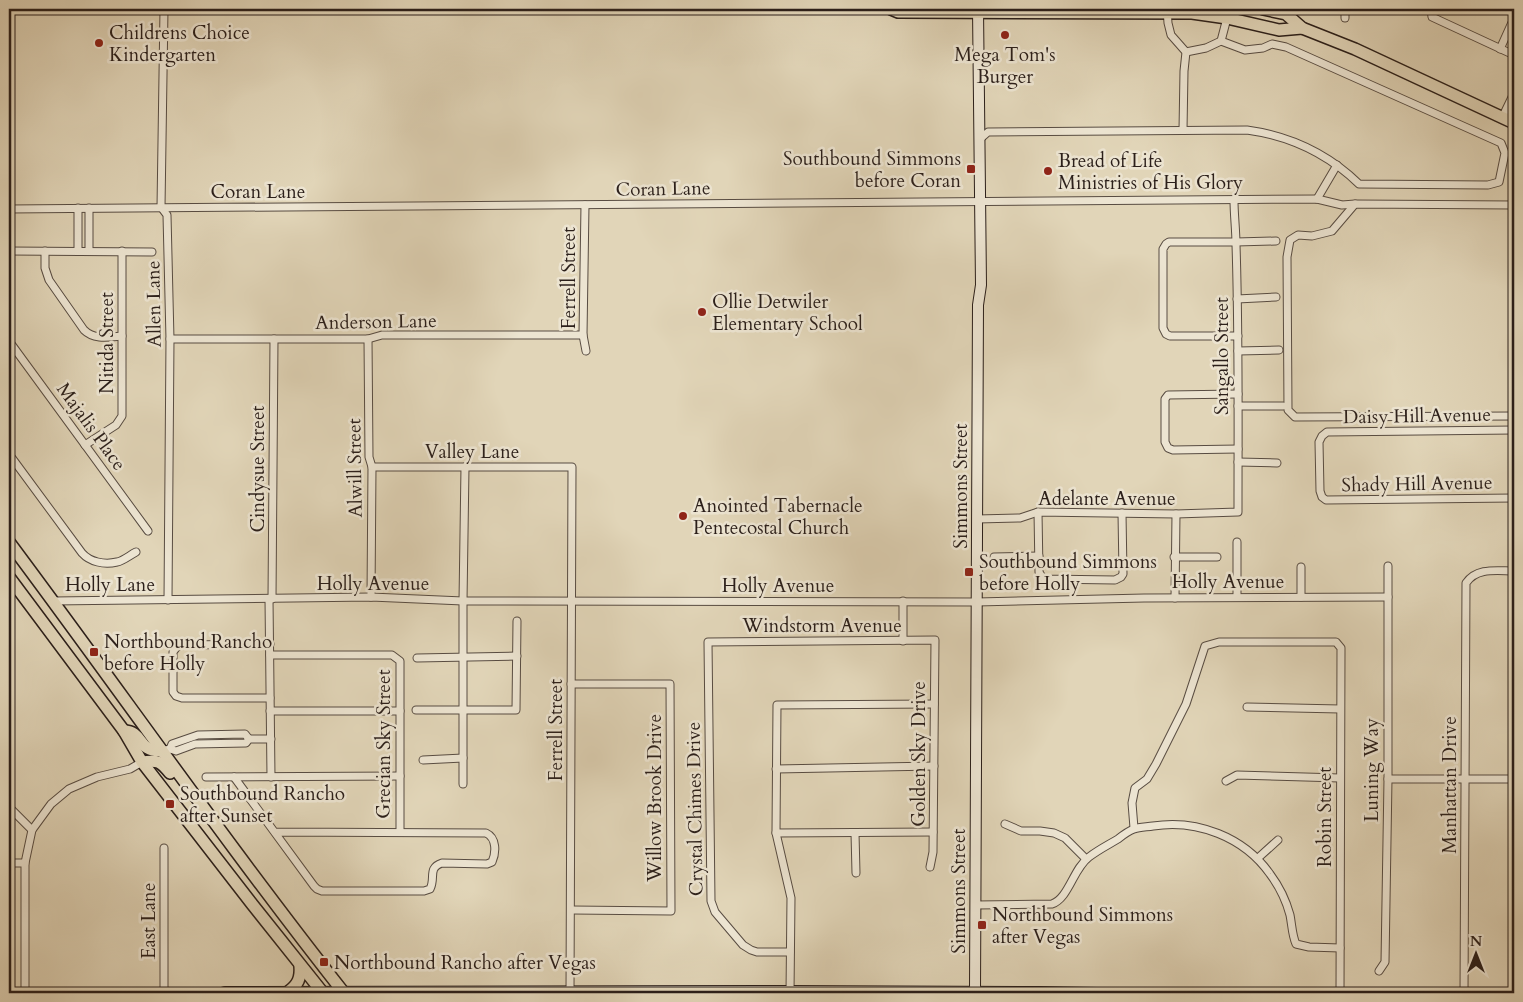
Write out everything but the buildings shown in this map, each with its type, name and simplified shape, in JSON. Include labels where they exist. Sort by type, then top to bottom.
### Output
[{"type":"main road","points":[[891,9],[898,12],[978,10],[1168,11],[1227,18],[1279,30],[1302,28]]},
{"type":"main road","points":[[1263,9],[1286,14],[1302,28],[1341,43],[1511,120]]},
{"type":"main road","name":"Simmons Street","points":[[975,992],[978,305],[980,285],[978,10]]},
{"type":"main road","points":[[9,542],[166,750],[184,782],[288,922],[343,992]]},
{"type":"main road","points":[[9,577],[124,731],[142,762],[300,966],[323,992]]},
{"type":"main road","points":[[124,731],[135,735],[149,750],[154,752],[166,750]]},
{"type":"main road","points":[[142,762],[158,761],[174,779],[184,782]]},
{"type":"main road","points":[[288,992],[299,981],[300,966]]},
{"type":"main road","points":[[222,993],[1097,993]]},
{"type":"street","name":"Allen Lane","points":[[164,9],[162,207],[168,215],[170,339],[168,600]]},
{"type":"street","points":[[1345,9],[1345,18]]},
{"type":"street","points":[[1432,9],[1432,17],[1514,55]]},
{"type":"street","points":[[1168,11],[1171,35],[1186,52],[1183,130]]},
{"type":"street","points":[[1220,41],[1227,18]]},
{"type":"street","points":[[1500,49],[1514,18]]},
{"type":"street","points":[[979,140],[989,132],[1247,130],[1267,133],[1314,150],[1347,172],[1359,184],[1488,185],[1499,182],[1506,153],[1501,143],[1286,47],[1272,44],[1263,48],[1245,50],[1220,41],[1206,48],[1186,52]]},
{"type":"street","points":[[1511,120],[1514,92]]},
{"type":"street","points":[[1318,199],[1337,165]]},
{"type":"street","name":"Coran Lane","points":[[9,209],[1318,199],[1342,205],[1514,205]]},
{"type":"street","name":"Sangallo Street","points":[[1234,200],[1238,336],[1238,512]]},
{"type":"street","points":[[1355,204],[1332,231],[1312,236],[1298,235],[1290,240],[1287,257],[1288,410],[1295,417],[1514,416]]},
{"type":"street","name":"Ferrell Street","points":[[585,205],[583,335],[586,351]]},
{"type":"street","points":[[78,208],[78,251]]},
{"type":"street","points":[[89,208],[90,251]]},
{"type":"street","points":[[1238,336],[1170,336],[1166,334],[1163,328],[1163,249],[1169,242],[1276,241]]},
{"type":"street","points":[[9,251],[152,252]]},
{"type":"street","points":[[45,251],[45,268],[49,280],[84,330],[96,337],[122,336]]},
{"type":"street","name":"Nitida Street","points":[[85,445],[116,425],[121,419],[122,252]]},
{"type":"street","points":[[1237,299],[1276,298]]},
{"type":"street","name":"Anderson Lane","points":[[170,339],[368,338],[382,335],[583,335]]},
{"type":"street","name":"Cindysue Street","points":[[271,777],[270,644],[274,338]]},
{"type":"street","name":"Alwill Street","points":[[368,338],[369,457],[372,467],[371,597]]},
{"type":"street","name":"Majalis Place","points":[[9,341],[148,531]]},
{"type":"street","points":[[1238,351],[1279,350]]},
{"type":"street","points":[[1238,394],[1168,395],[1165,399],[1165,442],[1168,448],[1173,450],[1238,449]]},
{"type":"street","points":[[1238,406],[1283,406]]},
{"type":"street","name":"Daisy Hill Avenue","points":[[1322,497],[1320,491],[1319,442],[1327,432],[1514,430]]},
{"type":"street","points":[[9,454],[82,553],[90,560],[118,562],[136,552]]},
{"type":"street","points":[[1238,462],[1277,463]]},
{"type":"street","name":"Valley Lane","points":[[372,467],[572,467]]},
{"type":"street","points":[[463,784],[465,467]]},
{"type":"street","name":"Ferrell Street","points":[[570,992],[572,910],[572,467]]},
{"type":"street","name":"Shady Hill Avenue","points":[[1322,497],[1329,501],[1514,498]]},
{"type":"street","points":[[1038,512],[1039,572],[1045,580],[1115,580],[1121,577],[1123,574],[1122,513]]},
{"type":"street","name":"Adelante Avenue","points":[[977,519],[1020,518],[1038,512],[1176,514],[1238,512]]},
{"type":"street","points":[[1175,598],[1176,514]]},
{"type":"street","points":[[1237,542],[1237,597]]},
{"type":"street","points":[[994,557],[1038,556]]},
{"type":"street","points":[[1174,557],[1217,557]]},
{"type":"street","name":"Luning Way","points":[[1379,971],[1385,962],[1388,778],[1388,566]]},
{"type":"street","points":[[1301,567],[1301,597]]},
{"type":"street","name":"Manhattan Drive","points":[[1464,993],[1466,583],[1477,572],[1514,571]]},
{"type":"street","name":"Holly Avenue","points":[[168,600],[371,597],[463,601],[977,602],[1237,597],[1388,598]]},
{"type":"street","name":"Holly Lane","points":[[53,601],[168,600]]},
{"type":"street","points":[[903,602],[903,642]]},
{"type":"street","points":[[416,710],[516,710],[517,621]]},
{"type":"street","name":"Windstorm Avenue","points":[[708,642],[903,642],[935,640]]},
{"type":"street","name":"Golden Sky Drive","points":[[930,867],[933,852],[935,640]]},
{"type":"street","name":"Crystal Chimes Drive","points":[[708,642],[712,907],[745,947],[757,952],[790,952]]},
{"type":"street","name":"Robin Street","points":[[1134,828],[1132,803],[1135,788],[1147,779],[1186,704],[1205,646],[1220,642],[1336,642],[1341,648],[1340,993]]},
{"type":"street","points":[[270,644],[180,645],[173,652],[173,692],[176,696],[182,698],[270,698]]},
{"type":"street","name":"Grecian Sky Street","points":[[270,655],[392,655],[400,661],[400,832]]},
{"type":"street","points":[[418,658],[517,656]]},
{"type":"street","name":"Willow Brook Drive","points":[[571,684],[670,684],[671,911],[572,910]]},
{"type":"street","points":[[790,992],[791,898],[776,833],[777,705],[934,704]]},
{"type":"street","points":[[1247,707],[1340,709]]},
{"type":"street","points":[[270,711],[400,711]]},
{"type":"street","points":[[166,750],[176,751],[195,744],[246,743],[249,739],[270,738]]},
{"type":"street","points":[[423,760],[463,758]]},
{"type":"street","points":[[25,993],[25,863],[32,830],[51,804],[69,789],[81,782],[130,769],[142,762]]},
{"type":"street","points":[[776,769],[934,766]]},
{"type":"street","points":[[1226,781],[1237,775],[1340,778]]},
{"type":"street","points":[[206,777],[400,776]]},
{"type":"street","points":[[234,777],[317,889],[322,891],[424,891],[430,889],[433,884],[433,870],[436,865],[442,863],[487,864],[492,862],[494,858],[494,840],[491,835],[486,833],[275,832]]},
{"type":"street","points":[[1388,778],[1514,779]]},
{"type":"street","points":[[9,807],[32,830]]},
{"type":"street","points":[[1005,824],[1021,830],[1054,833],[1065,838],[1086,859]]},
{"type":"street","points":[[976,905],[1052,904],[1063,898],[1074,875],[1086,859],[1134,828],[1161,825],[1192,826],[1214,832],[1240,844],[1258,858],[1271,874],[1282,894],[1290,917],[1296,944],[1309,947],[1340,948]]},
{"type":"street","points":[[856,832],[856,873]]},
{"type":"street","points":[[776,833],[933,832]]},
{"type":"street","points":[[1258,858],[1278,840]]},
{"type":"street","name":"East Lane","points":[[164,848],[164,993]]},
{"type":"street","points":[[9,864],[25,863]]},
{"type":"place","name":"Mega Tom's Burger","points":[[1005,35]]},
{"type":"place","name":"Childrens Choice Kindergarten","points":[[99,43]]},
{"type":"place","name":"Southbound Simmons before Coran","points":[[971,169]]},
{"type":"place","name":"Bread of Life Ministries of His Glory","points":[[1048,171]]},
{"type":"place","name":"Ollie Detwiler Elementary School","points":[[702,312]]},
{"type":"place","name":"Anointed Tabernacle Pentecostal Church","points":[[683,516]]},
{"type":"place","name":"Southbound Simmons before Holly","points":[[969,572]]},
{"type":"place","name":"Northbound Rancho before Holly","points":[[94,652]]},
{"type":"place","name":"Southbound Rancho after Sunset","points":[[170,804]]},
{"type":"place","name":"Northbound Simmons after Vegas","points":[[982,925]]},
{"type":"place","name":"Northbound Rancho after Vegas","points":[[324,962]]}]
